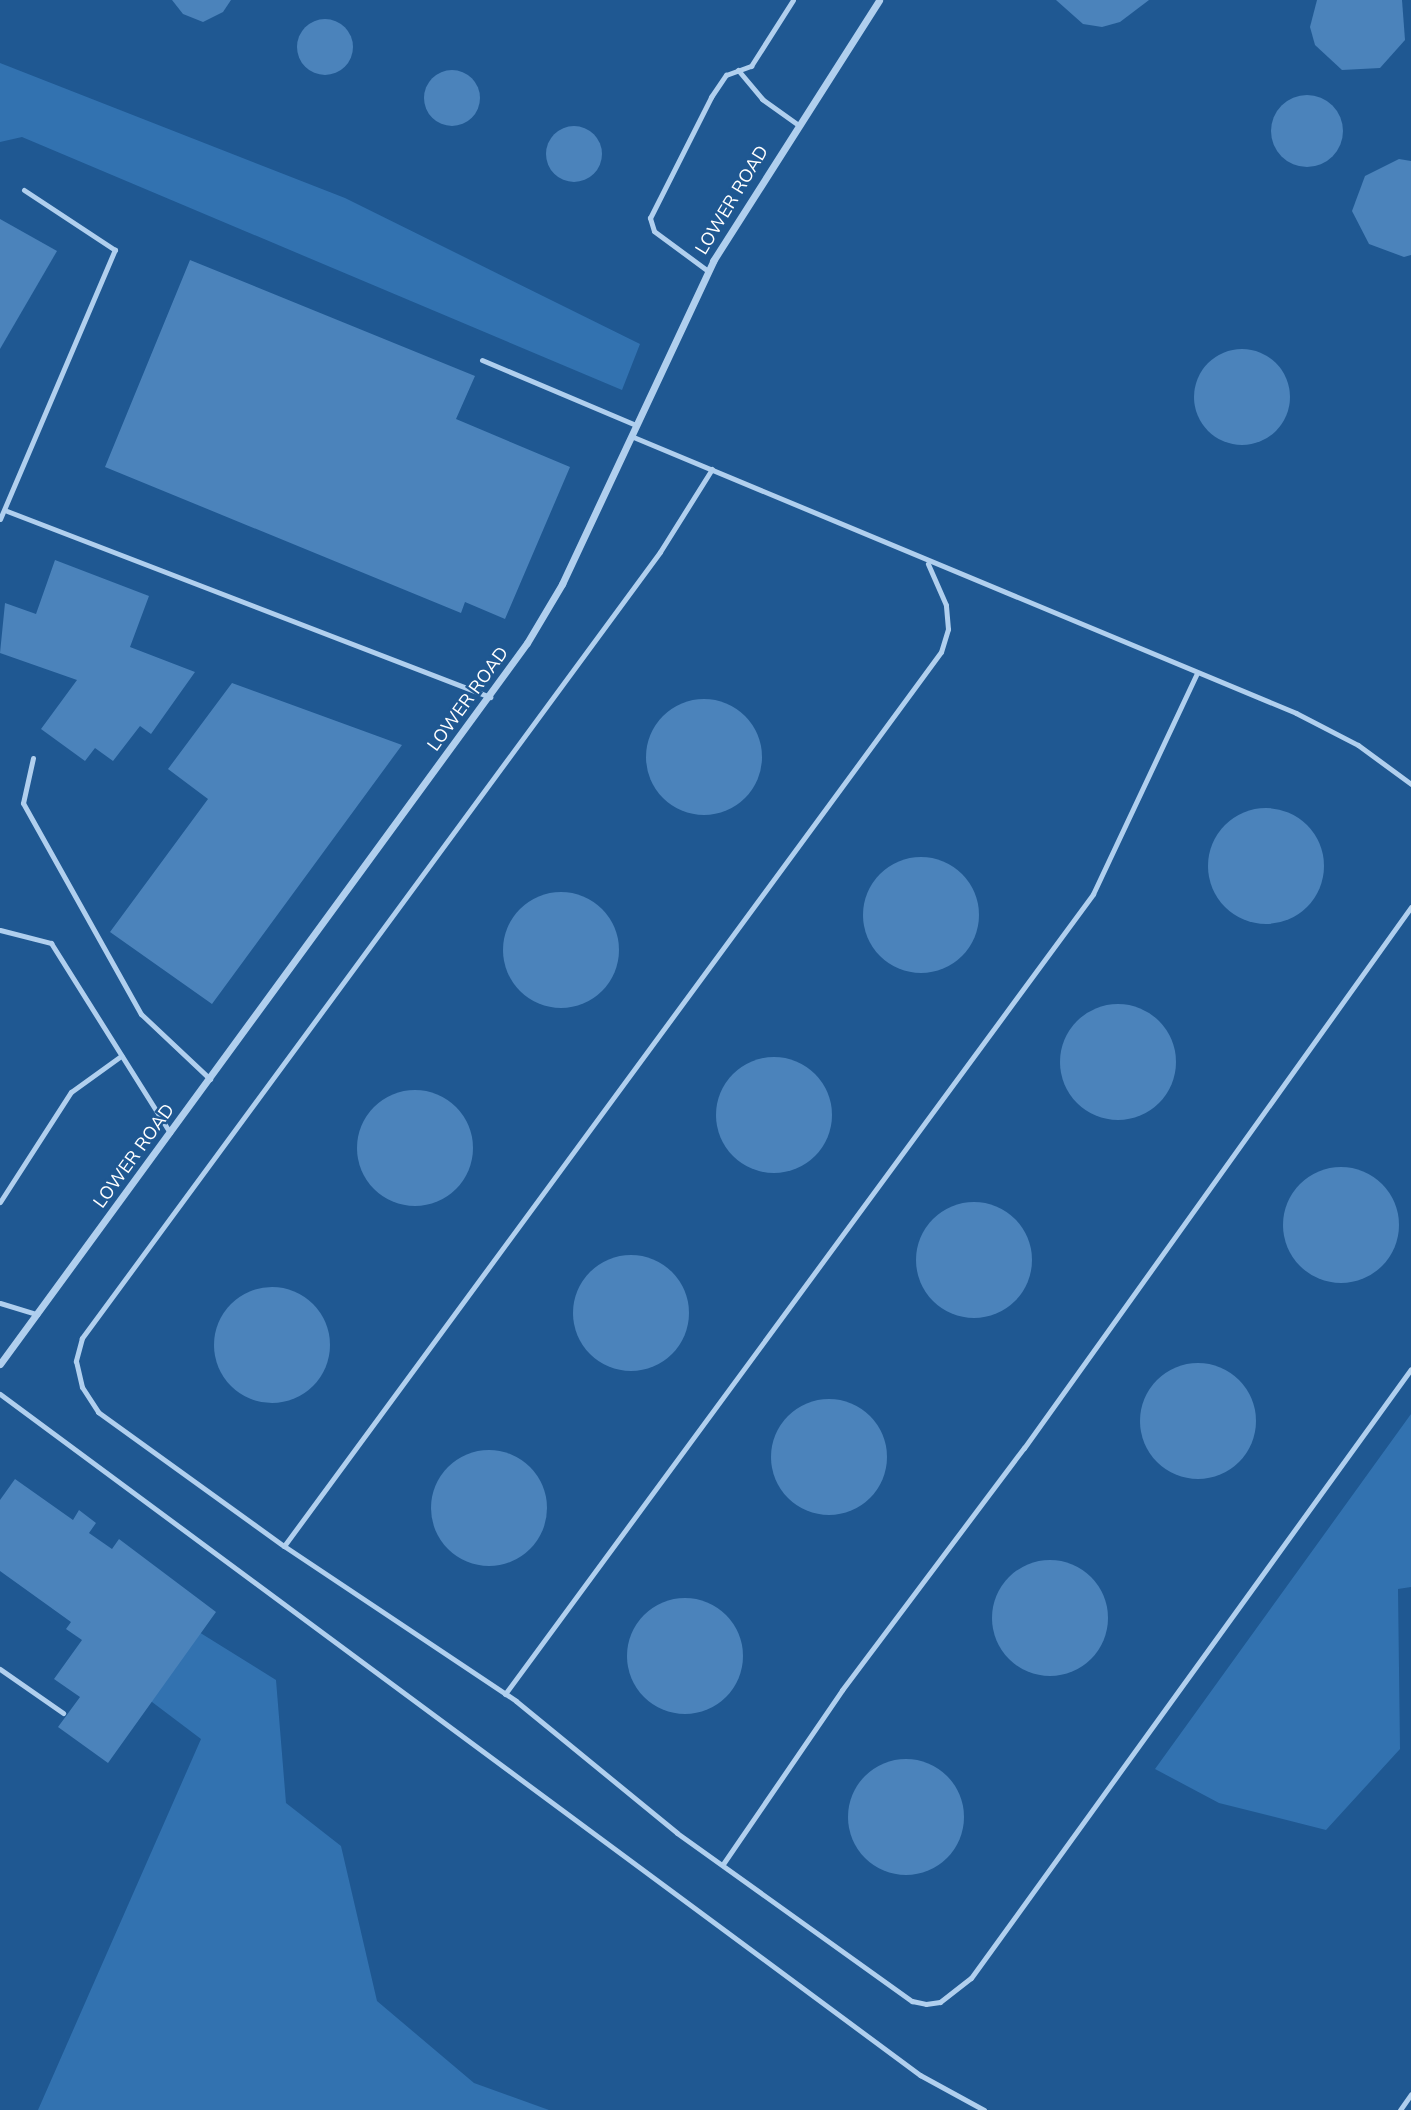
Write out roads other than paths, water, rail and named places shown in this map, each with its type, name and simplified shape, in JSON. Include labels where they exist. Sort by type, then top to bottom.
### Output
[{"type":"street","name":"LOWER ROAD","points":[[0,1364],[490,697],[562,584],[708,271],[797,124],[879,0]]},
{"type":"lane","points":[[708,271],[654,231],[650,218],[711,97],[726,75],[751,66],[793,0]]},
{"type":"lane","points":[[738,70],[762,99],[797,124]]},
{"type":"lane","points":[[0,519],[7,511],[115,250],[24,190]]},
{"type":"lane","points":[[482,360],[636,425]]},
{"type":"lane","points":[[631,436],[928,564],[1332,730],[1411,784]]},
{"type":"lane","points":[[712,469],[660,552],[82,1338],[76,1360],[82,1387],[98,1412],[284,1546],[505,1694],[677,1833],[912,2001],[940,2002],[952,1994],[983,1962],[1411,1369]]},
{"type":"lane","points":[[7,511],[490,697]]},
{"type":"lane","points":[[284,1546],[941,652],[948,629],[946,605],[928,564]]},
{"type":"lane","points":[[505,1694],[1093,894],[1197,673]]},
{"type":"lane","points":[[33,758],[23,803],[141,1014],[210,1079]]},
{"type":"lane","points":[[723,1864],[950,1539],[1024,1448],[1411,907]]},
{"type":"lane","points":[[0,930],[51,943],[170,1133]]},
{"type":"lane","points":[[0,1202],[71,1092],[121,1056]]},
{"type":"lane","points":[[0,1303],[37,1314]]},
{"type":"lane","points":[[0,1394],[920,2075],[984,2110]]},
{"type":"lane","points":[[0,1669],[63,1713]]},
{"type":"lane","points":[[1400,2110],[1411,2094]]}]
